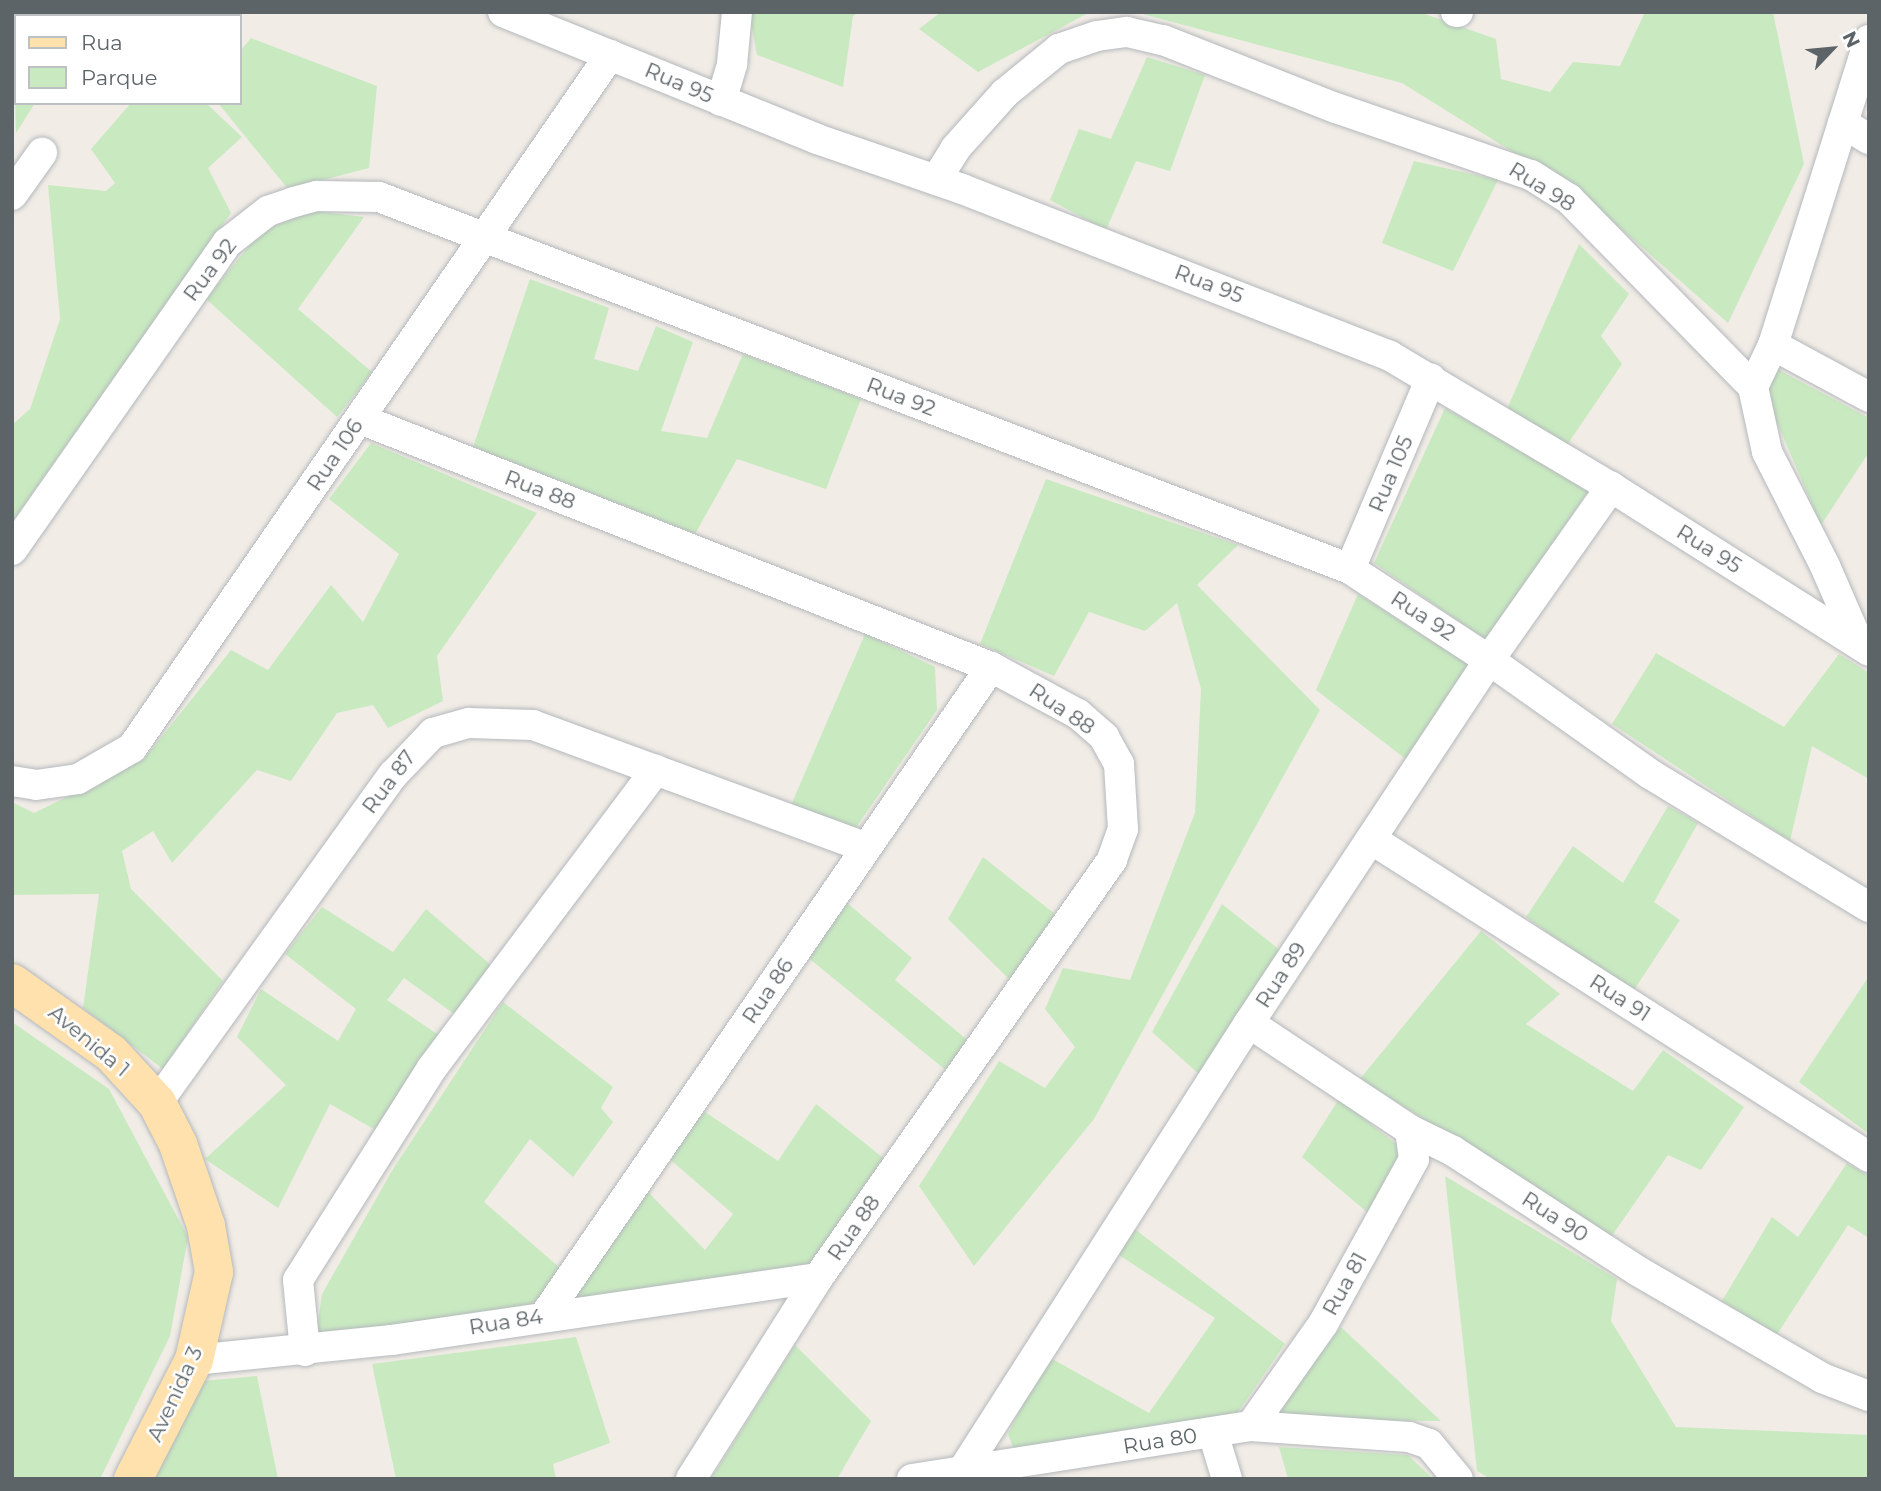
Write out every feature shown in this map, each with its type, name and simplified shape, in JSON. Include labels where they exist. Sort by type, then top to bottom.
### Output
[{"type":"main road","name":"Avenida 1","points":[[12,984],[111,1054],[157,1103],[178,1144]]},
{"type":"main road","name":"Avenida 3","points":[[133,1479],[194,1360],[214,1272],[206,1226],[178,1144]]},
{"type":"street","name":"Rua 95","points":[[503,12],[721,101],[1361,342],[1431,378],[1611,487],[1864,647]]},
{"type":"street","points":[[721,101],[732,64],[737,12]]},
{"type":"street","name":"Rua 98","points":[[936,180],[955,149],[1021,78],[1059,49],[1097,36],[1127,32],[1163,40],[1336,108],[1531,175],[1569,199],[1753,387]]},
{"type":"street","points":[[1864,647],[1767,452],[1753,387],[1773,345],[1869,40]]},
{"type":"street","name":"Rua 106","points":[[12,781],[36,785],[78,779],[132,748],[610,55]]},
{"type":"street","points":[[1843,123],[1869,139]]},
{"type":"street","points":[[12,195],[43,153]]},
{"type":"street","name":"Rua 92","points":[[12,550],[227,243],[248,224],[294,202],[349,194],[379,197],[1350,569],[1489,660],[1650,774],[1869,907]]},
{"type":"street","points":[[1773,345],[1869,397]]},
{"type":"street","name":"Rua 105","points":[[1350,569],[1431,378]]},
{"type":"street","name":"Rua 88","points":[[360,419],[991,667],[1078,714],[1104,737],[1119,764],[1123,829],[1112,860],[818,1278],[691,1479]]},
{"type":"street","name":"Rua 89","points":[[963,1470],[1249,1023],[1489,660],[1611,487]]},
{"type":"street","name":"Rua 86","points":[[545,1315],[864,847],[991,667]]},
{"type":"street","name":"Rua 87","points":[[157,1103],[393,775],[433,733],[469,723],[533,725],[864,847]]},
{"type":"street","points":[[305,1350],[298,1280],[432,1068],[656,770]]},
{"type":"street","name":"Rua 91","points":[[1371,839],[1869,1157]]},
{"type":"street","name":"Rua 90","points":[[1249,1023],[1410,1130],[1454,1151],[1636,1270],[1822,1378],[1869,1396]]},
{"type":"street","name":"Rua 81","points":[[1251,1426],[1324,1324],[1413,1159],[1410,1130]]},
{"type":"street","name":"Rua 84","points":[[194,1360],[305,1350],[818,1278]]},
{"type":"street","points":[[1869,1377],[1869,1388]]},
{"type":"street","name":"Rua 80","points":[[912,1479],[1251,1426],[1409,1437],[1429,1444],[1458,1479]]},
{"type":"street","points":[[1213,1433],[1227,1479]]},
{"type":"green space","points":[[12,12],[61,12],[14,14],[14,72]]},
{"type":"green space","points":[[749,12],[858,12],[853,16],[843,87],[757,55]]},
{"type":"green space","points":[[941,12],[1090,12],[978,72],[919,29]]},
{"type":"green space","points":[[1135,12],[1419,12],[1496,39],[1501,79],[1550,92],[1573,62],[1620,66],[1645,12],[1773,12],[1804,164],[1728,323],[1585,197],[1402,83]]},
{"type":"green space","points":[[251,38],[377,86],[369,168],[288,189],[220,105],[242,105],[242,49]]},
{"type":"green space","points":[[1147,57],[1205,75],[1170,171],[1136,161],[1106,230],[1050,200],[1079,129],[1111,139]]},
{"type":"green space","points":[[15,105],[34,105],[16,133]]},
{"type":"green space","points":[[129,105],[208,105],[242,137],[208,168],[231,213],[12,522],[12,425],[30,409],[60,319],[48,185],[106,191],[115,183],[91,149]]},
{"type":"green space","points":[[1414,161],[1498,180],[1453,271],[1382,243]]},
{"type":"green space","points":[[306,210],[364,217],[298,309],[372,372],[337,417],[206,299],[258,235]]},
{"type":"green space","points":[[1579,244],[1629,294],[1601,336],[1622,364],[1567,445],[1507,409]]},
{"type":"green space","points":[[530,279],[609,308],[594,359],[638,371],[656,326],[693,342],[661,431],[707,438],[743,354],[861,399],[826,489],[737,459],[695,534],[473,447]]},
{"type":"green space","points":[[1775,368],[1869,418],[1869,452],[1821,525],[1766,397]]},
{"type":"green space","points":[[1445,408],[1589,490],[1486,640],[1374,563]]},
{"type":"green space","points":[[371,443],[537,513],[437,656],[443,701],[388,728],[373,705],[337,713],[291,781],[257,770],[172,863],[153,831],[122,851],[131,889],[223,981],[163,1069],[83,1008],[99,894],[12,895],[12,802],[34,813],[144,759],[231,650],[268,670],[331,585],[363,622],[399,554],[329,499]]},
{"type":"green space","points":[[1046,479],[1238,545],[1197,585],[1320,710],[1094,1119],[974,1266],[919,1186],[999,1061],[1045,1088],[1075,1047],[1045,1009],[1063,968],[1130,980],[1195,813],[1201,689],[1177,603],[1145,631],[1089,612],[1054,676],[980,644]]},
{"type":"green space","points":[[1358,594],[1469,665],[1407,760],[1316,690]]},
{"type":"green space","points":[[865,634],[935,667],[937,710],[855,829],[788,812]]},
{"type":"green space","points":[[1656,653],[1784,727],[1839,654],[1869,673],[1869,779],[1812,746],[1790,841],[1612,724]]},
{"type":"green space","points":[[1668,806],[1698,823],[1654,902],[1680,920],[1632,993],[1526,917],[1573,846],[1623,883]]},
{"type":"green space","points":[[983,857],[1060,918],[1010,980],[948,919]]},
{"type":"green space","points":[[840,897],[912,958],[895,980],[971,1043],[948,1072],[805,955]]},
{"type":"green space","points":[[1222,904],[1281,951],[1201,1076],[1152,1032]]},
{"type":"green space","points":[[322,907],[393,952],[426,909],[492,966],[457,1016],[404,978],[387,1000],[443,1038],[379,1132],[330,1104],[278,1208],[205,1159],[286,1085],[237,1037],[261,989],[338,1041],[356,1009],[285,954]]},
{"type":"green space","points":[[1481,931],[1560,994],[1526,1024],[1633,1091],[1663,1050],[1744,1107],[1701,1170],[1668,1155],[1611,1237],[1360,1079]]},
{"type":"green space","points":[[1869,976],[1869,1134],[1799,1082]]},
{"type":"green space","points":[[503,1002],[613,1087],[601,1108],[613,1122],[573,1177],[530,1139],[484,1202],[560,1268],[537,1305],[316,1338],[322,1294],[393,1169]]},
{"type":"green space","points":[[12,1022],[109,1089],[188,1237],[170,1336],[100,1479],[12,1479]]},
{"type":"green space","points":[[1339,1099],[1405,1151],[1368,1213],[1302,1157]]},
{"type":"green space","points":[[816,1104],[887,1161],[810,1272],[587,1301],[575,1297],[646,1190],[705,1250],[733,1214],[665,1155],[705,1112],[778,1161]]},
{"type":"green space","points":[[1847,1163],[1869,1176],[1869,1238],[1848,1225],[1776,1336],[1722,1301],[1772,1217],[1798,1237]]},
{"type":"green space","points":[[1445,1176],[1617,1279],[1611,1321],[1676,1427],[1869,1435],[1869,1479],[1491,1479],[1477,1471]]},
{"type":"green space","points":[[1132,1227],[1285,1344],[1234,1418],[1015,1452],[1008,1434],[1047,1356],[1149,1413],[1215,1318],[1119,1255]]},
{"type":"green space","points":[[1341,1327],[1441,1421],[1270,1419]]},
{"type":"green space","points":[[576,1337],[610,1443],[553,1464],[556,1479],[396,1479],[372,1364]]},
{"type":"green space","points":[[795,1345],[871,1421],[837,1479],[711,1479]]},
{"type":"green space","points":[[257,1376],[278,1479],[143,1479],[193,1382]]},
{"type":"green space","points":[[1279,1447],[1408,1455],[1433,1479],[1288,1479]]}]
